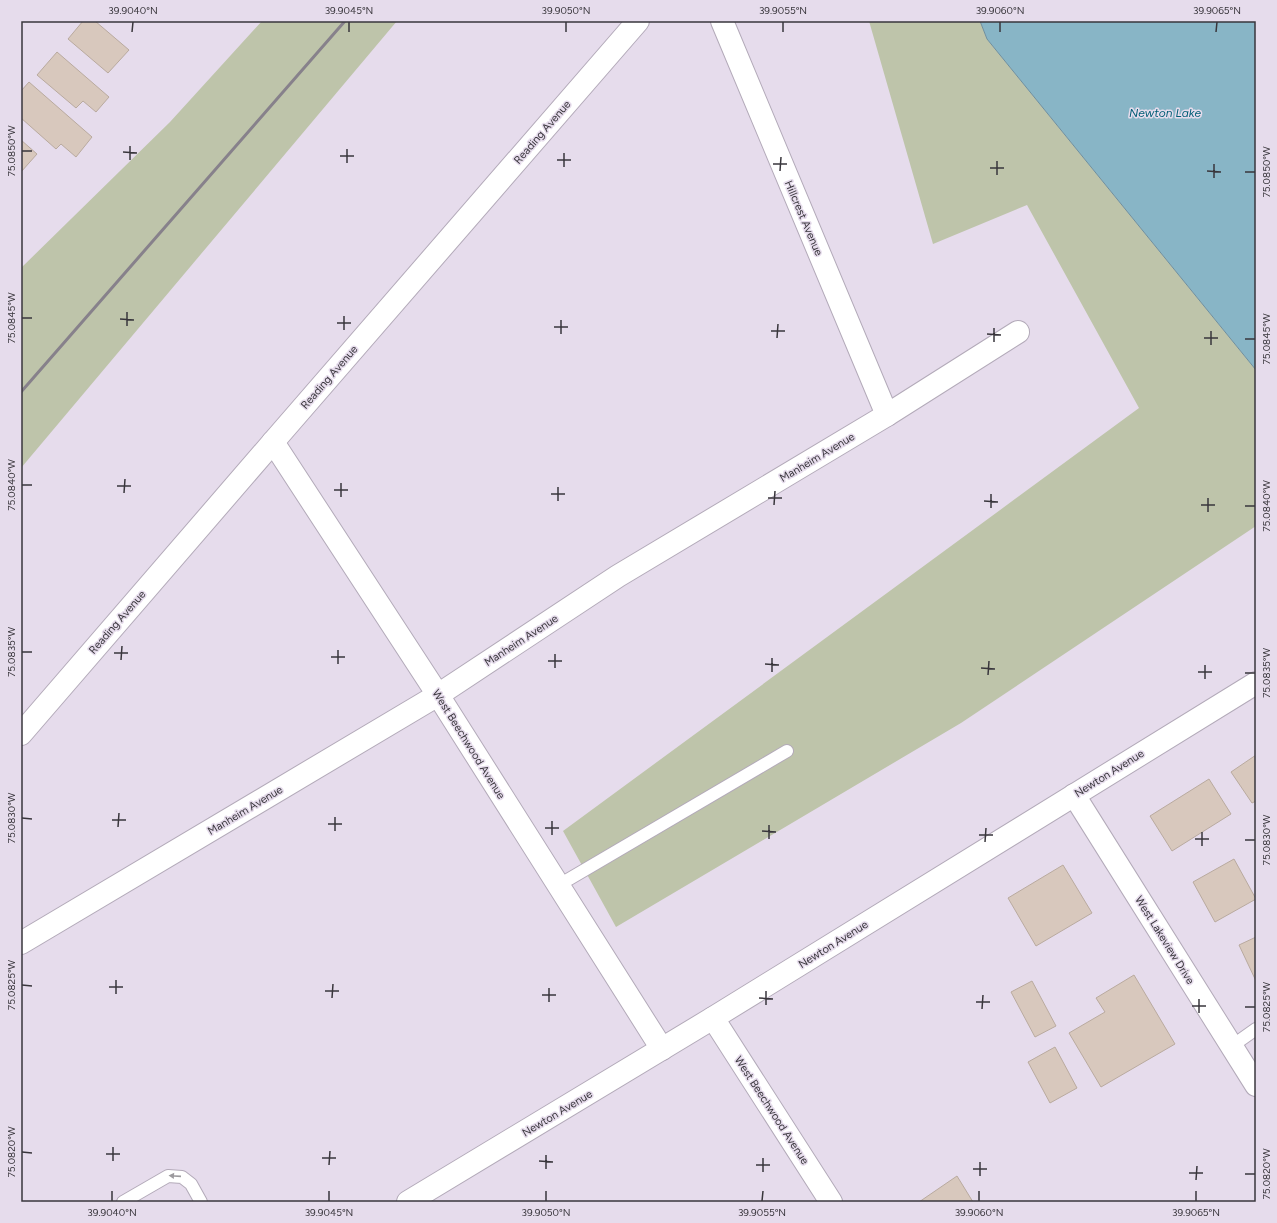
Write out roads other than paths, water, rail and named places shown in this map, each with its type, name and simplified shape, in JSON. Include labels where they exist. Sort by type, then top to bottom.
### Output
[{"type":"street","name":"Reading Avenue","points":[[21,734],[638,21]]},
{"type":"street","name":"Hillcrest Avenue","points":[[722,21],[887,415]]},
{"type":"street","name":"Manheim Avenue","points":[[21,943],[438,694],[618,576],[887,415],[1018,332]]},
{"type":"street","name":"West Beechwood Avenue","points":[[273,442],[438,694],[662,1049]]},
{"type":"street","name":"Newton Avenue","points":[[408,1202],[714,1018],[1256,682]]},
{"type":"street","name":"West Lakeview Drive","points":[[1074,795],[1256,1085]]},
{"type":"street","name":"West Beechwood Avenue","points":[[714,1018],[831,1202]]},
{"type":"lane","points":[[559,885],[787,751]]},
{"type":"lane","points":[[1232,1046],[1256,1029]]},
{"type":"lane","points":[[123,1202],[168,1176],[182,1177],[191,1184],[201,1202]]},
{"type":"water","name":"Newton Lake","points":[[980,21],[1256,21],[1256,370],[987,39]]},
{"type":"railway","points":[[21,392],[345,21]]}]
